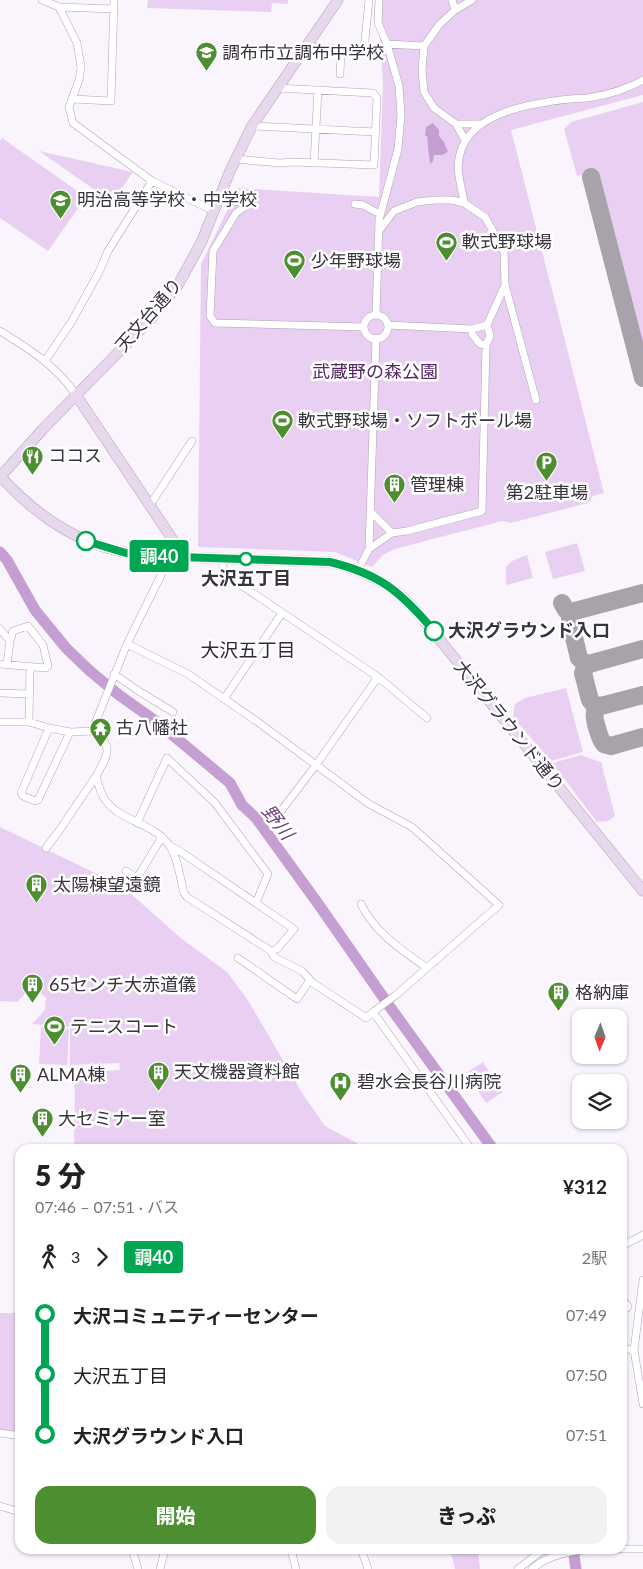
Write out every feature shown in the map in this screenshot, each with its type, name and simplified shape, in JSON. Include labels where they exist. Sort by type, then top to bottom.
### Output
[{"type":"street","points":[[42,0],[55,4],[114,9]]},
{"type":"street","points":[[73,99],[111,101],[114,0]]},
{"type":"street","name":"天文台通り","points":[[0,477],[43,429],[161,307],[182,279],[200,245],[235,159],[252,126],[338,0]]},
{"type":"street","points":[[309,44],[316,48],[364,50],[369,0]]},
{"type":"street","points":[[376,315],[380,214],[398,149],[401,115],[400,86],[387,44],[378,23],[379,0]]},
{"type":"street","points":[[452,0],[455,10]]},
{"type":"street","points":[[464,140],[456,124],[434,108],[424,92],[422,70],[424,46],[440,25],[455,10],[472,0]]},
{"type":"street","points":[[55,4],[77,43],[81,67],[73,99],[69,107],[73,123],[152,181],[214,210]]},
{"type":"street","points":[[387,44],[424,46]]},
{"type":"street","points":[[340,49],[340,74]]},
{"type":"street","points":[[464,203],[459,185],[458,164],[464,140],[481,124],[522,106],[602,96],[643,80]]},
{"type":"street","points":[[235,159],[280,163],[374,166],[377,98],[373,94],[277,88]]},
{"type":"street","points":[[314,163],[318,90]]},
{"type":"street","points":[[456,124],[481,124]]},
{"type":"street","points":[[252,126],[375,132]]},
{"type":"street","points":[[45,361],[72,321],[99,272],[108,251],[152,181]]},
{"type":"street","points":[[220,196],[233,202],[242,201],[243,208],[236,213],[213,251],[210,316],[216,323],[364,327]]},
{"type":"street","points":[[379,231],[394,211],[417,202],[452,200],[464,203],[485,217],[504,251],[505,285],[536,400]]},
{"type":"street","points":[[354,204],[363,205],[380,214]]},
{"type":"street","points":[[384,204],[394,211]]},
{"type":"street","points":[[200,245],[213,251]]},
{"type":"street","points":[[368,549],[392,533],[482,511],[486,345],[490,336],[487,325],[505,285]]},
{"type":"street","points":[[376,315],[384,318],[388,325],[383,336],[376,338],[366,334],[364,327],[366,320],[376,315]]},
{"type":"street","points":[[388,325],[472,329],[487,325]]},
{"type":"street","points":[[472,329],[472,334],[480,344],[486,345]]},
{"type":"street","points":[[0,331],[45,361],[68,384],[177,546],[174,556],[127,644],[103,702],[94,731]]},
{"type":"street","points":[[358,570],[368,549],[371,512],[376,338]]},
{"type":"street","points":[[150,505],[192,441]]},
{"type":"street","name":"大沢グラウンド通り","points":[[0,477],[55,525],[83,540],[126,553],[149,556],[330,562],[378,578],[414,608],[643,891]]},
{"type":"street","points":[[371,512],[392,533]]},
{"type":"street","points":[[222,558],[223,567],[229,577],[378,677],[426,718]]},
{"type":"street","points":[[224,699],[282,612]]},
{"type":"street","points":[[28,626],[43,645],[48,666],[46,668],[3,664],[14,631],[28,626]]},
{"type":"street","points":[[0,629],[10,641]]},
{"type":"street","points":[[127,644],[188,674],[368,804],[412,827],[499,905],[395,996],[366,1018],[310,980],[302,971],[274,957],[271,951],[187,896],[184,893],[170,846]]},
{"type":"street","points":[[29,722],[30,667]]},
{"type":"street","points":[[114,674],[173,712]]},
{"type":"street","points":[[271,824],[316,765],[378,677]]},
{"type":"street","points":[[0,694],[29,694]]},
{"type":"street","points":[[0,722],[29,722],[70,732],[94,731],[106,741],[108,746],[96,776],[64,825],[46,848]]},
{"type":"street","points":[[49,728],[21,793],[23,796],[35,801],[38,800],[70,732]]},
{"type":"street","points":[[137,823],[167,758],[215,804],[268,874],[256,903]]},
{"type":"street","points":[[96,776],[103,797],[115,811],[156,832],[170,846],[294,929],[277,949],[271,951]]},
{"type":"street","points":[[126,871],[137,878],[162,837]]},
{"type":"street","points":[[362,904],[365,912],[400,950],[427,968]]},
{"type":"street","points":[[238,958],[298,999],[310,980]]},
{"type":"street","points":[[374,1012],[467,1144]]},
{"type":"street","points":[[627,1243],[643,1235]]},
{"type":"street","points":[[643,1280],[641,1310],[634,1350],[643,1404]]},
{"type":"street","points":[[627,1349],[634,1350]]},
{"type":"street","points":[[0,1433],[15,1435]]},
{"type":"street","points":[[0,1506],[15,1510]]},
{"type":"street","points":[[627,1550],[643,1549]]},
{"type":"street","points":[[134,1554],[139,1569]]},
{"type":"street","points":[[160,1569],[164,1554]]},
{"type":"street","points":[[292,1554],[296,1569]]},
{"type":"street","points":[[363,1554],[368,1569]]},
{"type":"street","points":[[518,1569],[535,1554]]},
{"type":"street","points":[[532,1569],[540,1562],[562,1554]]},
{"type":"green space","points":[[148,0],[288,0],[288,4],[272,3],[271,12],[147,8]]},
{"type":"green space","name":"武蔵野の森公園","points":[[379,0],[643,0],[643,95],[511,130],[604,493],[593,496],[588,503],[511,523],[502,521],[395,549],[383,555],[372,567],[335,552],[198,547],[201,264],[238,188],[379,197],[383,82],[378,14]]},
{"type":"green space","points":[[643,102],[643,345],[641,346],[595,172],[577,176],[564,129],[571,122]]},
{"type":"green space","points":[[2,138],[86,197],[48,251],[0,218],[0,141]]},
{"type":"green space","points":[[39,151],[133,172],[112,202]]},
{"type":"green space","points":[[577,543],[585,571],[553,579],[545,552]]},
{"type":"green space","points":[[527,555],[533,578],[506,585],[506,567],[512,561]]},
{"type":"green space","points":[[566,688],[583,752],[551,761],[513,717],[515,704],[525,698]]},
{"type":"green space","points":[[581,755],[603,763],[602,766],[615,816],[608,821],[597,822],[552,763]]},
{"type":"green space","points":[[0,827],[122,886],[182,939],[227,972],[249,1002],[304,1096],[325,1126],[359,1144],[74,1144],[75,1073],[120,1070],[119,1063],[70,1065],[70,1027],[32,1024],[45,1010],[46,998],[37,990],[25,994],[17,1002],[0,1001]]},
{"type":"green space","name":"テニスコート","points":[[41,1027],[69,1029],[67,1065],[39,1064]]},
{"type":"green space","points":[[483,1062],[503,1092],[486,1103],[466,1073]]},
{"type":"green space","points":[[0,1313],[15,1313],[15,1432],[0,1431]]},
{"type":"green space","points":[[451,1554],[478,1554],[480,1569],[455,1569]]},
{"type":"shaded area","points":[[433,123],[439,130],[439,136],[448,152],[442,155],[434,155],[433,161],[430,164],[427,136],[425,136],[426,127]]},
{"type":"waterway","name":"野川","points":[[0,552],[7,560],[35,610],[66,648],[119,695],[157,722],[230,783],[242,805],[256,818],[489,1144]]},
{"type":"waterway","name":"野川","points":[[574,1554],[576,1569]]},
{"type":"taxiway","points":[[591,177],[643,378]]},
{"type":"taxiway","points":[[562,603],[566,610],[571,612],[643,593]]},
{"type":"taxiway","points":[[574,612],[570,616],[570,621],[579,658],[583,662],[589,664],[643,649]]},
{"type":"taxiway","points":[[589,664],[583,673],[590,700],[594,705],[601,706]]},
{"type":"taxiway","points":[[643,695],[601,706],[596,710],[595,715],[597,729],[604,744],[611,746],[643,737]]},
{"type":"bus line","name":"調40","points":[[86,541],[138,555],[330,562],[344,565],[378,578],[391,587],[409,602],[434,631]]},
{"type":"place","name":"調布市立調布中学校","points":[[206,72]]},
{"type":"place","name":"明治高等学校・中学校","points":[[61,219]]},
{"type":"place","name":"軟式野球場","points":[[446,261]]},
{"type":"place","name":"少年野球場","points":[[295,280]]},
{"type":"place","name":"軟式野球場・ソフトボール場","points":[[282,440]]},
{"type":"place","name":"ココス","points":[[32,475]]},
{"type":"place","name":"第2駐車場","points":[[547,482]]},
{"type":"place","name":"管理棟","points":[[394,504]]},
{"type":"place","name":"大沢五丁目","points":[[246,559]]},
{"type":"place","name":"大沢グラウンド入口","points":[[434,631]]},
{"type":"place","name":"古八幡社","points":[[100,747]]},
{"type":"place","name":"太陽棟望遠鏡","points":[[37,904]]},
{"type":"place","name":"65センチ大赤道儀","points":[[33,1004]]},
{"type":"place","name":"格納庫","points":[[559,1012]]},
{"type":"place","name":"テニスコート","points":[[54,1046]]},
{"type":"place","name":"天文機器資料館","points":[[158,1091]]},
{"type":"place","name":"ALMA棟","points":[[21,1094]]},
{"type":"place","name":"碧水会長谷川病院","points":[[341,1101]]},
{"type":"place","name":"大セミナー室","points":[[42,1138]]},
{"type":"district","name":"大沢五丁目","points":[[248,650]]}]
